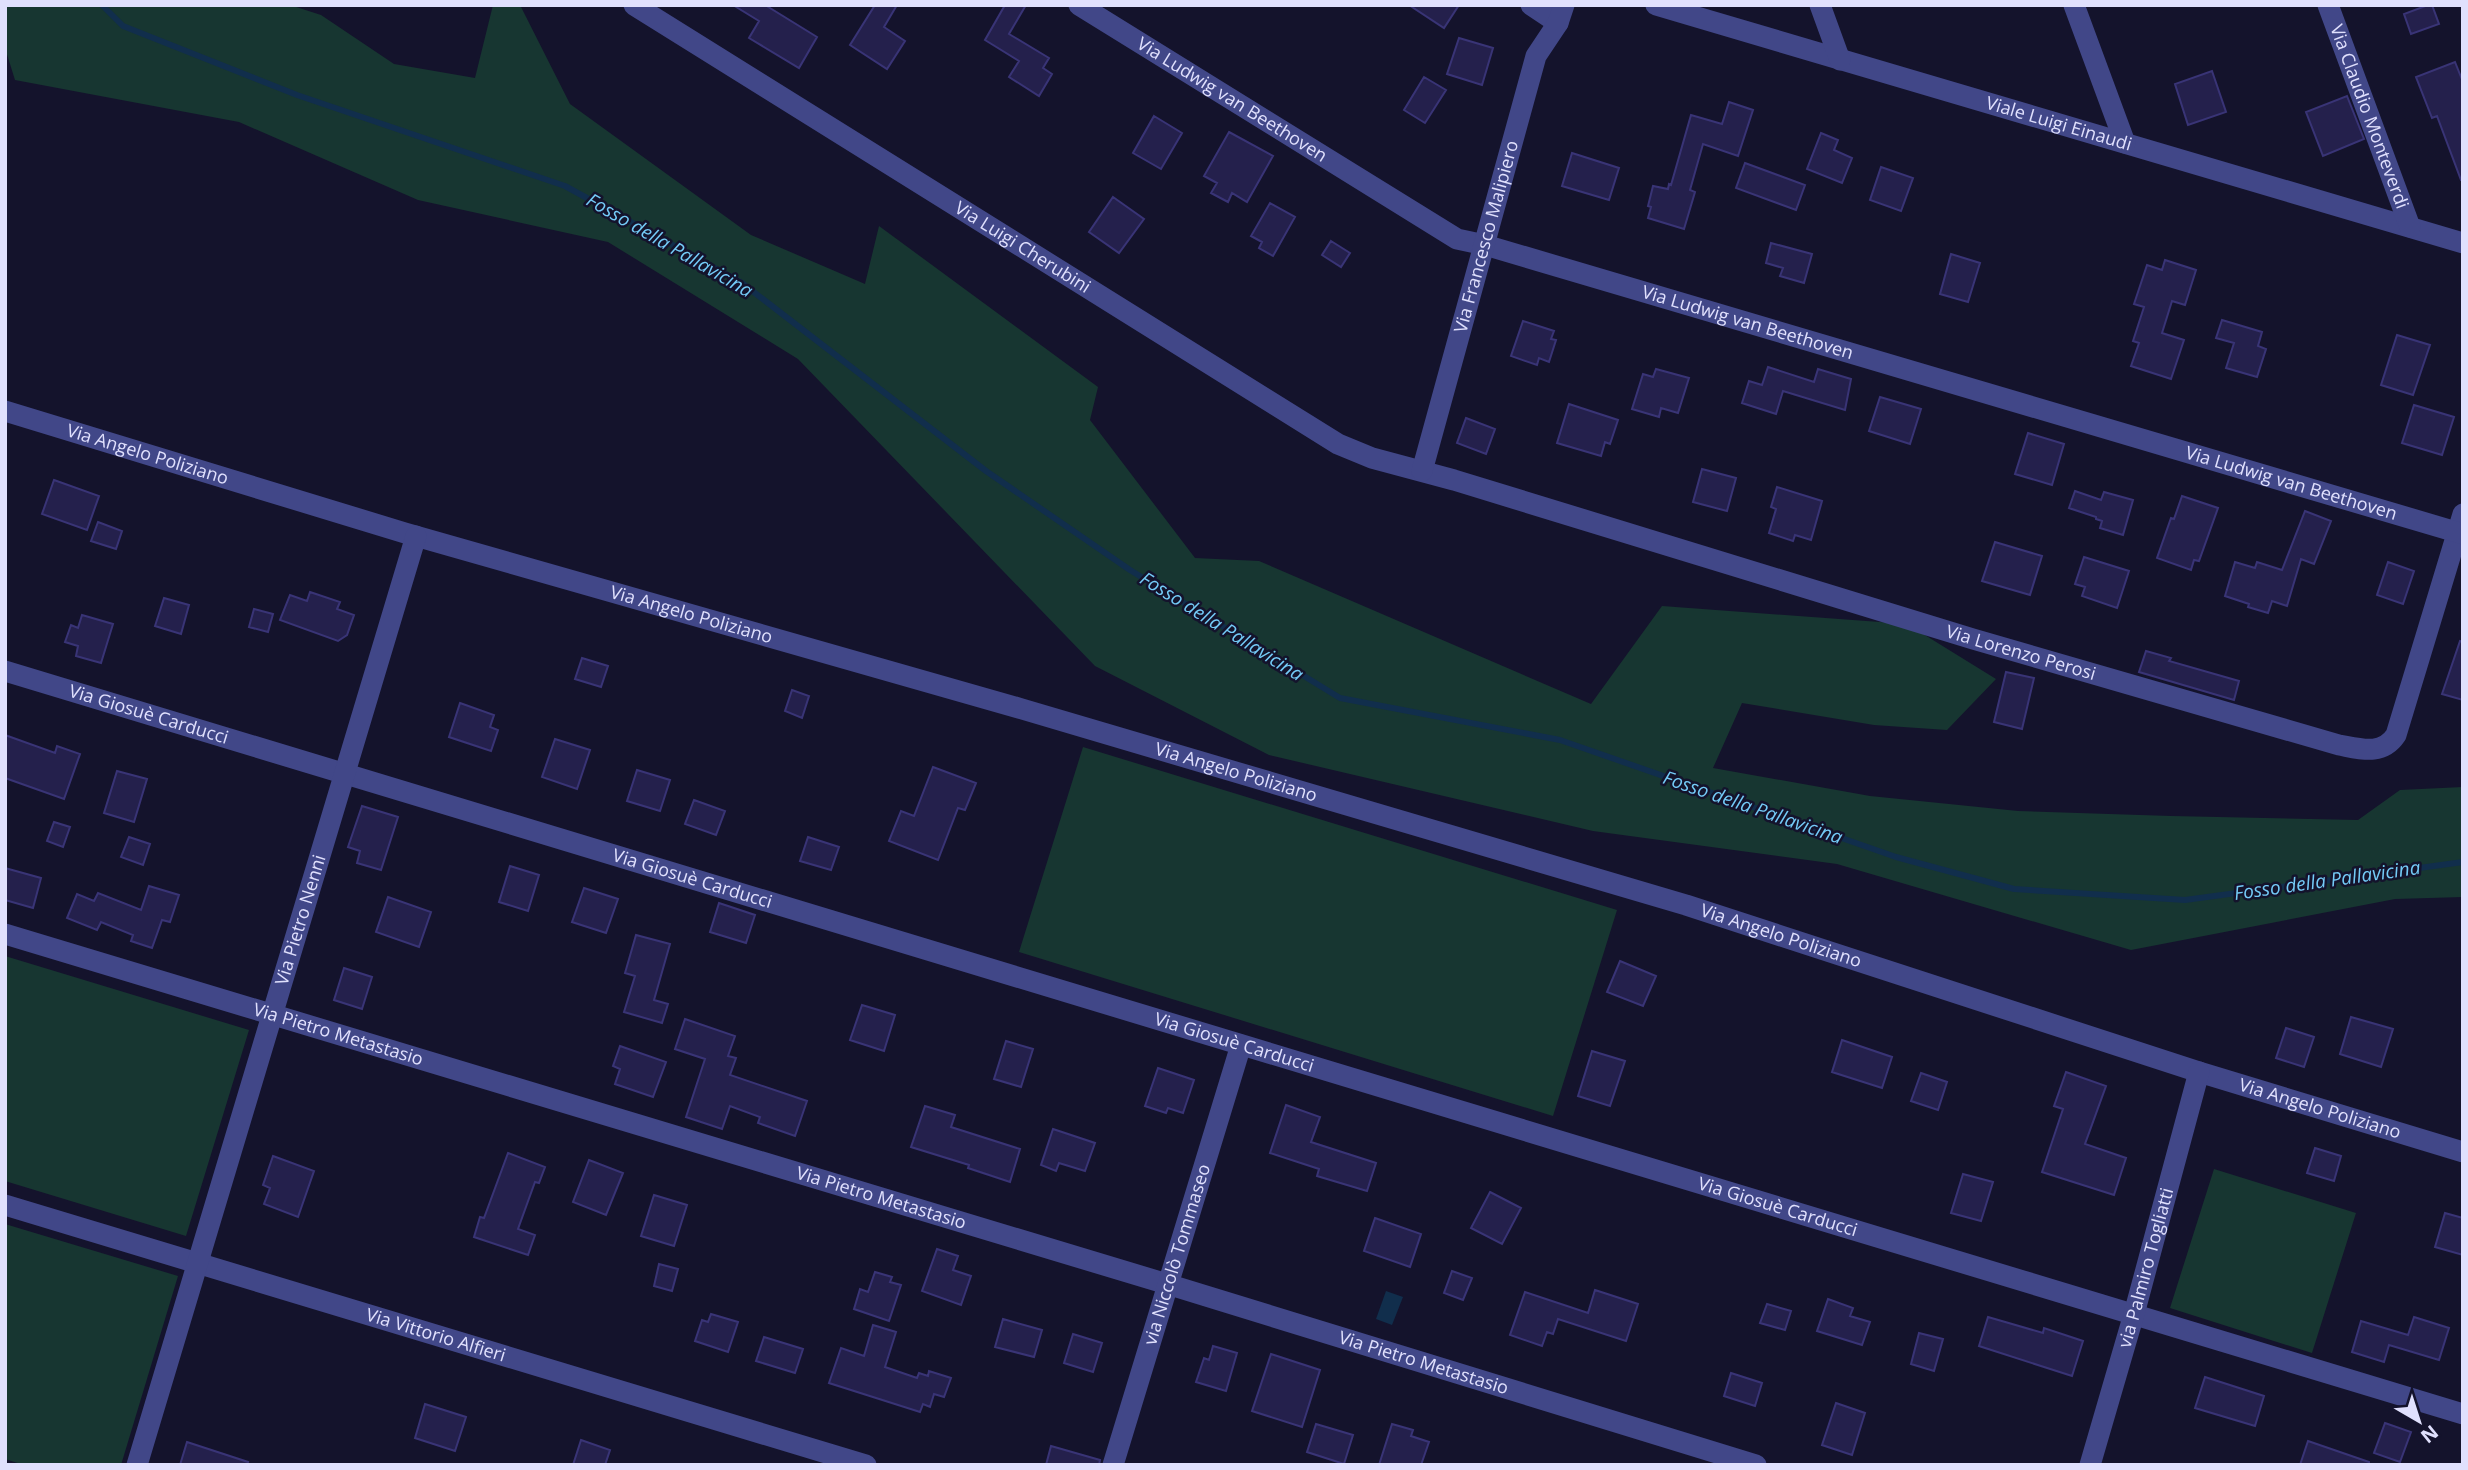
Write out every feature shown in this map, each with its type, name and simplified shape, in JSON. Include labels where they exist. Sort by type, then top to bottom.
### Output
[{"type":"street","name":"Via Luigi Cherubini","points":[[634,5],[1338,444],[1372,458],[1422,471]]},
{"type":"street","name":"Via Ludwig van Beethoven","points":[[1079,5],[1457,239],[2461,527]]},
{"type":"street","points":[[1531,5],[1561,14]]},
{"type":"street","name":"Viale Luigi Einaudi","points":[[1656,5],[2463,243]]},
{"type":"street","points":[[1820,5],[1840,60]]},
{"type":"street","points":[[2074,5],[2125,143]]},
{"type":"street","name":"Via Claudio Monteverdi","points":[[2328,5],[2410,227]]},
{"type":"street","name":"Via Francesco Malipiero","points":[[1422,471],[1536,57],[1561,14]]},
{"type":"street","name":"Via Angelo Poliziano","points":[[5,411],[416,536],[1036,713],[1673,901],[2199,1072],[2463,1152]]},
{"type":"street","name":"Via Lorenzo Perosi","points":[[1422,471],[1973,639],[2339,745],[2368,750],[2385,746],[2396,735],[2461,527]]},
{"type":"street","name":"Via Pietro Nenni","points":[[137,1465],[416,536]]},
{"type":"street","name":"Via Giosuè Carducci","points":[[5,671],[2463,1414]]},
{"type":"street","name":"Via Pietro Metastasio","points":[[5,934],[1167,1284],[1756,1465]]},
{"type":"street","name":"via Niccolò Tommaseo","points":[[1113,1465],[1241,1045]]},
{"type":"street","name":"via Palmiro Togliatti","points":[[2090,1465],[2199,1072]]},
{"type":"street","name":"Via Vittorio Alfieri","points":[[5,1205],[866,1465]]},
{"type":"green space","points":[[5,5],[290,5],[321,15],[394,64],[475,78],[493,5],[520,5],[570,104],[751,235],[865,284],[879,226],[1098,387],[1090,420],[1195,558],[1259,561],[1591,704],[1662,606],[1907,624],[1996,679],[1947,730],[1874,725],[1742,703],[1713,768],[1870,796],[2018,811],[2171,816],[2358,820],[2400,790],[2463,787],[2463,897],[2395,899],[2131,950],[1837,864],[1593,831],[1269,755],[1095,666],[798,359],[608,242],[418,200],[239,122],[15,80],[5,48]]},
{"type":"green space","points":[[1083,747],[1617,910],[1553,1116],[1019,952]]},
{"type":"green space","points":[[5,956],[249,1030],[186,1236],[5,1181]]},
{"type":"green space","points":[[2214,1169],[2356,1213],[2312,1353],[2170,1308]]},
{"type":"green space","points":[[5,1224],[178,1276],[121,1465],[24,1465],[5,1459]]},
{"type":"water","points":[[1386,1291],[1403,1297],[1392,1325],[1376,1319]]},
{"type":"building","points":[[733,5],[765,5],[817,37],[799,68],[749,38],[759,21]]},
{"type":"building","points":[[875,5],[897,5],[884,27],[905,41],[887,69],[850,45]]},
{"type":"building","points":[[1005,5],[1026,5],[1009,34],[1049,58],[1043,68],[1052,74],[1039,96],[1009,77],[1019,61],[985,40]]},
{"type":"building","points":[[1409,5],[1459,5],[1444,28]]},
{"type":"building","points":[[2432,5],[2439,24],[2411,34],[2404,14]]},
{"type":"building","points":[[1459,38],[1493,48],[1482,85],[1447,74]]},
{"type":"building","points":[[2455,62],[2463,82],[2463,180],[2437,116],[2432,118],[2416,77]]},
{"type":"building","points":[[2212,71],[2226,112],[2188,125],[2175,84]]},
{"type":"building","points":[[1424,77],[1446,90],[1425,123],[1404,110]]},
{"type":"building","points":[[2347,96],[2364,139],[2323,156],[2306,112]]},
{"type":"building","points":[[1729,102],[1753,110],[1738,156],[1703,144],[1690,190],[1695,192],[1684,229],[1648,218],[1653,186],[1668,189],[1669,184],[1671,185],[1691,115],[1722,124]]},
{"type":"building","points":[[1154,116],[1182,133],[1161,169],[1133,153]]},
{"type":"building","points":[[1229,132],[1273,156],[1247,202],[1232,193],[1228,202],[1211,193],[1217,183],[1204,176]]},
{"type":"building","points":[[1821,133],[1838,140],[1834,150],[1852,158],[1842,183],[1807,169]]},
{"type":"building","points":[[1572,153],[1619,168],[1609,200],[1562,186]]},
{"type":"building","points":[[1745,163],[1805,185],[1796,210],[1736,188]]},
{"type":"building","points":[[1881,167],[1913,178],[1901,211],[1870,200]]},
{"type":"building","points":[[1113,197],[1144,219],[1119,253],[1089,232]]},
{"type":"building","points":[[1270,203],[1295,217],[1273,256],[1259,248],[1262,242],[1251,236]]},
{"type":"building","points":[[1331,241],[1350,253],[1341,267],[1322,255]]},
{"type":"building","points":[[1771,243],[1812,254],[1804,283],[1780,276],[1783,268],[1766,263]]},
{"type":"building","points":[[1951,254],[1980,263],[1968,302],[1940,294]]},
{"type":"building","points":[[2165,260],[2196,270],[2185,305],[2172,301],[2162,333],[2184,340],[2171,379],[2131,366],[2139,343],[2133,341],[2144,307],[2134,304],[2147,265],[2162,270]]},
{"type":"building","points":[[2222,320],[2262,332],[2258,346],[2266,349],[2257,377],[2226,368],[2234,343],[2216,338]]},
{"type":"building","points":[[1523,321],[1554,331],[1551,339],[1556,340],[1549,362],[1539,358],[1537,365],[1511,356]]},
{"type":"building","points":[[2397,335],[2430,345],[2413,395],[2381,385]]},
{"type":"building","points":[[1768,367],[1814,382],[1818,369],[1851,379],[1845,410],[1783,391],[1776,414],[1742,403],[1749,381],[1762,385]]},
{"type":"building","points":[[1656,369],[1689,378],[1678,413],[1661,408],[1659,417],[1632,409],[1643,374],[1653,377]]},
{"type":"building","points":[[1880,397],[1921,409],[1910,444],[1869,431]]},
{"type":"building","points":[[1569,404],[1618,420],[1610,444],[1605,442],[1601,456],[1557,443]]},
{"type":"building","points":[[2414,405],[2454,417],[2442,455],[2402,443]]},
{"type":"building","points":[[1466,418],[1495,429],[1486,454],[1457,443]]},
{"type":"building","points":[[2028,433],[2064,444],[2052,485],[2015,474]]},
{"type":"building","points":[[1702,469],[1736,478],[1727,511],[1693,502]]},
{"type":"building","points":[[54,480],[99,496],[87,530],[42,514]]},
{"type":"building","points":[[1777,487],[1822,501],[1811,540],[1795,535],[1793,541],[1769,533],[1776,509],[1771,507]]},
{"type":"building","points":[[2075,491],[2101,500],[2104,492],[2133,500],[2123,535],[2100,528],[2102,521],[2096,517],[2069,508]]},
{"type":"building","points":[[2182,496],[2218,508],[2199,561],[2194,560],[2191,570],[2157,558]]},
{"type":"building","points":[[2305,511],[2331,521],[2314,564],[2301,559],[2287,606],[2272,601],[2268,613],[2225,596],[2235,562],[2255,568],[2257,562],[2282,570]]},
{"type":"building","points":[[98,522],[122,531],[116,549],[91,541]]},
{"type":"building","points":[[1995,542],[2042,556],[2030,595],[1982,581]]},
{"type":"building","points":[[2084,557],[2129,571],[2117,608],[2082,596],[2085,587],[2075,584]]},
{"type":"building","points":[[2388,562],[2414,571],[2403,604],[2377,595]]},
{"type":"building","points":[[310,592],[340,602],[337,609],[354,615],[347,635],[338,641],[280,620],[290,595],[307,601]]},
{"type":"building","points":[[164,598],[189,605],[181,634],[155,626]]},
{"type":"building","points":[[254,609],[273,614],[268,632],[249,627]]},
{"type":"building","points":[[82,615],[113,624],[101,663],[76,656],[78,646],[65,642],[71,625],[78,628]]},
{"type":"building","points":[[2460,641],[2463,642],[2463,700],[2442,694]]},
{"type":"building","points":[[2146,651],[2171,658],[2169,661],[2239,681],[2234,700],[2139,672]]},
{"type":"building","points":[[582,658],[608,666],[601,687],[575,679]]},
{"type":"building","points":[[2006,672],[2034,678],[2022,729],[1994,722]]},
{"type":"building","points":[[792,690],[809,696],[802,718],[785,711]]},
{"type":"building","points":[[460,703],[494,715],[490,727],[498,730],[491,751],[449,737]]},
{"type":"building","points":[[5,735],[55,753],[57,746],[80,754],[64,799],[5,778]]},
{"type":"building","points":[[555,739],[590,750],[577,789],[542,777]]},
{"type":"building","points":[[933,767],[976,783],[965,810],[958,808],[938,860],[889,841],[901,811],[914,816]]},
{"type":"building","points":[[637,770],[670,780],[660,811],[627,801]]},
{"type":"building","points":[[117,771],[147,779],[134,822],[104,813]]},
{"type":"building","points":[[694,800],[725,811],[716,835],[685,824]]},
{"type":"building","points":[[362,806],[398,817],[381,870],[357,863],[360,851],[348,847]]},
{"type":"building","points":[[54,822],[70,827],[63,847],[47,841]]},
{"type":"building","points":[[129,837],[150,844],[143,865],[121,857]]},
{"type":"building","points":[[808,837],[839,847],[831,870],[800,861]]},
{"type":"building","points":[[510,866],[539,875],[528,911],[499,902]]},
{"type":"building","points":[[5,868],[41,878],[33,908],[5,900]]},
{"type":"building","points":[[149,886],[179,895],[170,922],[162,920],[152,948],[131,941],[133,935],[101,922],[97,930],[67,918],[77,894],[94,901],[98,893],[141,910]]},
{"type":"building","points":[[584,888],[618,899],[606,933],[572,922]]},
{"type":"building","points":[[388,897],[431,912],[419,947],[376,932]]},
{"type":"building","points":[[719,903],[755,915],[746,943],[710,932]]},
{"type":"building","points":[[636,935],[670,944],[654,1000],[668,1004],[662,1023],[624,1012],[635,976],[625,973]]},
{"type":"building","points":[[1620,961],[1656,976],[1643,1006],[1607,992]]},
{"type":"building","points":[[344,968],[372,977],[362,1009],[334,1000]]},
{"type":"building","points":[[862,1005],[895,1015],[884,1051],[850,1040]]},
{"type":"building","points":[[2351,1017],[2393,1029],[2381,1067],[2340,1054]]},
{"type":"building","points":[[685,1019],[735,1036],[728,1056],[736,1058],[730,1075],[807,1101],[795,1136],[758,1123],[760,1117],[730,1106],[722,1129],[686,1117],[705,1059],[675,1049]]},
{"type":"building","points":[[2286,1028],[2314,1037],[2304,1067],[2276,1058]]},
{"type":"building","points":[[1842,1040],[1892,1057],[1882,1088],[1832,1072]]},
{"type":"building","points":[[1006,1041],[1033,1049],[1021,1087],[994,1079]]},
{"type":"building","points":[[620,1046],[666,1062],[653,1097],[615,1084],[620,1069],[613,1066]]},
{"type":"building","points":[[1592,1051],[1625,1061],[1610,1106],[1578,1096]]},
{"type":"building","points":[[1158,1068],[1194,1080],[1183,1113],[1168,1108],[1166,1113],[1145,1106]]},
{"type":"building","points":[[2066,1072],[2106,1086],[2085,1144],[2126,1158],[2114,1195],[2042,1172],[2063,1109],[2054,1106]]},
{"type":"building","points":[[1921,1073],[1947,1082],[1938,1110],[1911,1101]]},
{"type":"building","points":[[1286,1105],[1320,1117],[1311,1142],[1376,1163],[1367,1191],[1317,1176],[1319,1169],[1270,1153]]},
{"type":"building","points":[[925,1106],[955,1115],[951,1127],[1020,1149],[1010,1182],[968,1168],[969,1165],[911,1147]]},
{"type":"building","points":[[1053,1129],[1095,1143],[1085,1171],[1059,1163],[1056,1171],[1041,1165]]},
{"type":"building","points":[[2315,1148],[2341,1156],[2334,1181],[2307,1173]]},
{"type":"building","points":[[508,1153],[545,1167],[539,1183],[535,1182],[518,1229],[535,1235],[528,1255],[474,1237],[480,1217],[484,1218]]},
{"type":"building","points":[[273,1156],[314,1171],[298,1217],[264,1204],[270,1188],[263,1185]]},
{"type":"building","points":[[589,1160],[623,1173],[606,1215],[573,1202]]},
{"type":"building","points":[[1963,1174],[1993,1182],[1981,1221],[1951,1213]]},
{"type":"building","points":[[1490,1192],[1521,1208],[1502,1244],[1471,1228]]},
{"type":"building","points":[[654,1195],[687,1205],[674,1246],[641,1236]]},
{"type":"building","points":[[2445,1213],[2463,1218],[2463,1255],[2435,1247]]},
{"type":"building","points":[[1375,1218],[1421,1234],[1410,1267],[1364,1251]]},
{"type":"building","points":[[937,1249],[958,1256],[953,1270],[971,1276],[961,1305],[922,1291]]},
{"type":"building","points":[[659,1264],[678,1269],[672,1291],[654,1286]]},
{"type":"building","points":[[1452,1271],[1472,1278],[1463,1300],[1444,1293]]},
{"type":"building","points":[[875,1272],[892,1277],[890,1282],[901,1285],[889,1321],[854,1309],[860,1289],[868,1292]]},
{"type":"building","points":[[1595,1290],[1638,1304],[1626,1341],[1558,1319],[1553,1334],[1547,1332],[1542,1346],[1510,1335],[1525,1292],[1588,1313]]},
{"type":"building","points":[[1828,1299],[1853,1308],[1850,1316],[1870,1322],[1862,1345],[1817,1331]]},
{"type":"building","points":[[1767,1304],[1791,1311],[1785,1330],[1760,1323]]},
{"type":"building","points":[[711,1314],[738,1322],[728,1352],[695,1341],[702,1320],[708,1322]]},
{"type":"building","points":[[1988,1317],[2043,1333],[2044,1328],[2083,1341],[2072,1376],[1979,1346]]},
{"type":"building","points":[[2414,1317],[2449,1328],[2439,1360],[2389,1345],[2384,1362],[2352,1352],[2361,1321],[2408,1335]]},
{"type":"building","points":[[1003,1319],[1042,1330],[1034,1357],[995,1347]]},
{"type":"building","points":[[873,1325],[896,1332],[885,1367],[917,1378],[919,1373],[928,1376],[929,1371],[951,1378],[944,1397],[934,1394],[930,1407],[923,1404],[920,1412],[829,1383],[841,1348],[864,1356]]},
{"type":"building","points":[[1919,1333],[1943,1339],[1934,1371],[1911,1364]]},
{"type":"building","points":[[1073,1334],[1102,1343],[1093,1372],[1064,1363]]},
{"type":"building","points":[[764,1337],[803,1349],[795,1373],[756,1361]]},
{"type":"building","points":[[1213,1346],[1237,1353],[1226,1391],[1196,1382],[1204,1358],[1209,1360]]},
{"type":"building","points":[[1271,1354],[1320,1370],[1302,1427],[1252,1411]]},
{"type":"building","points":[[1731,1373],[1762,1383],[1755,1406],[1724,1396]]},
{"type":"building","points":[[2205,1377],[2264,1396],[2255,1426],[2195,1408]]},
{"type":"building","points":[[1836,1403],[1865,1413],[1852,1455],[1822,1445]]},
{"type":"building","points":[[425,1404],[466,1417],[455,1451],[415,1438]]},
{"type":"building","points":[[2385,1423],[2411,1432],[2400,1462],[2374,1453]]},
{"type":"building","points":[[1316,1424],[1353,1435],[1344,1464],[1307,1452]]},
{"type":"building","points":[[1392,1424],[1413,1430],[1411,1436],[1429,1442],[1421,1465],[1379,1465]]},
{"type":"building","points":[[581,1440],[610,1450],[605,1465],[573,1465]]},
{"type":"building","points":[[2308,1441],[2369,1462],[2369,1465],[2300,1465]]},
{"type":"building","points":[[187,1442],[248,1462],[247,1465],[180,1465]]},
{"type":"building","points":[[1051,1446],[1100,1460],[1099,1465],[1046,1465]]},
{"type":"waterway","name":"Fosso della Pallavicina","points":[[102,5],[123,26],[297,95],[565,186],[742,283],[986,471],[1130,570],[1340,698],[1560,740],[1896,857],[2014,889],[2185,900],[2463,862]]}]
